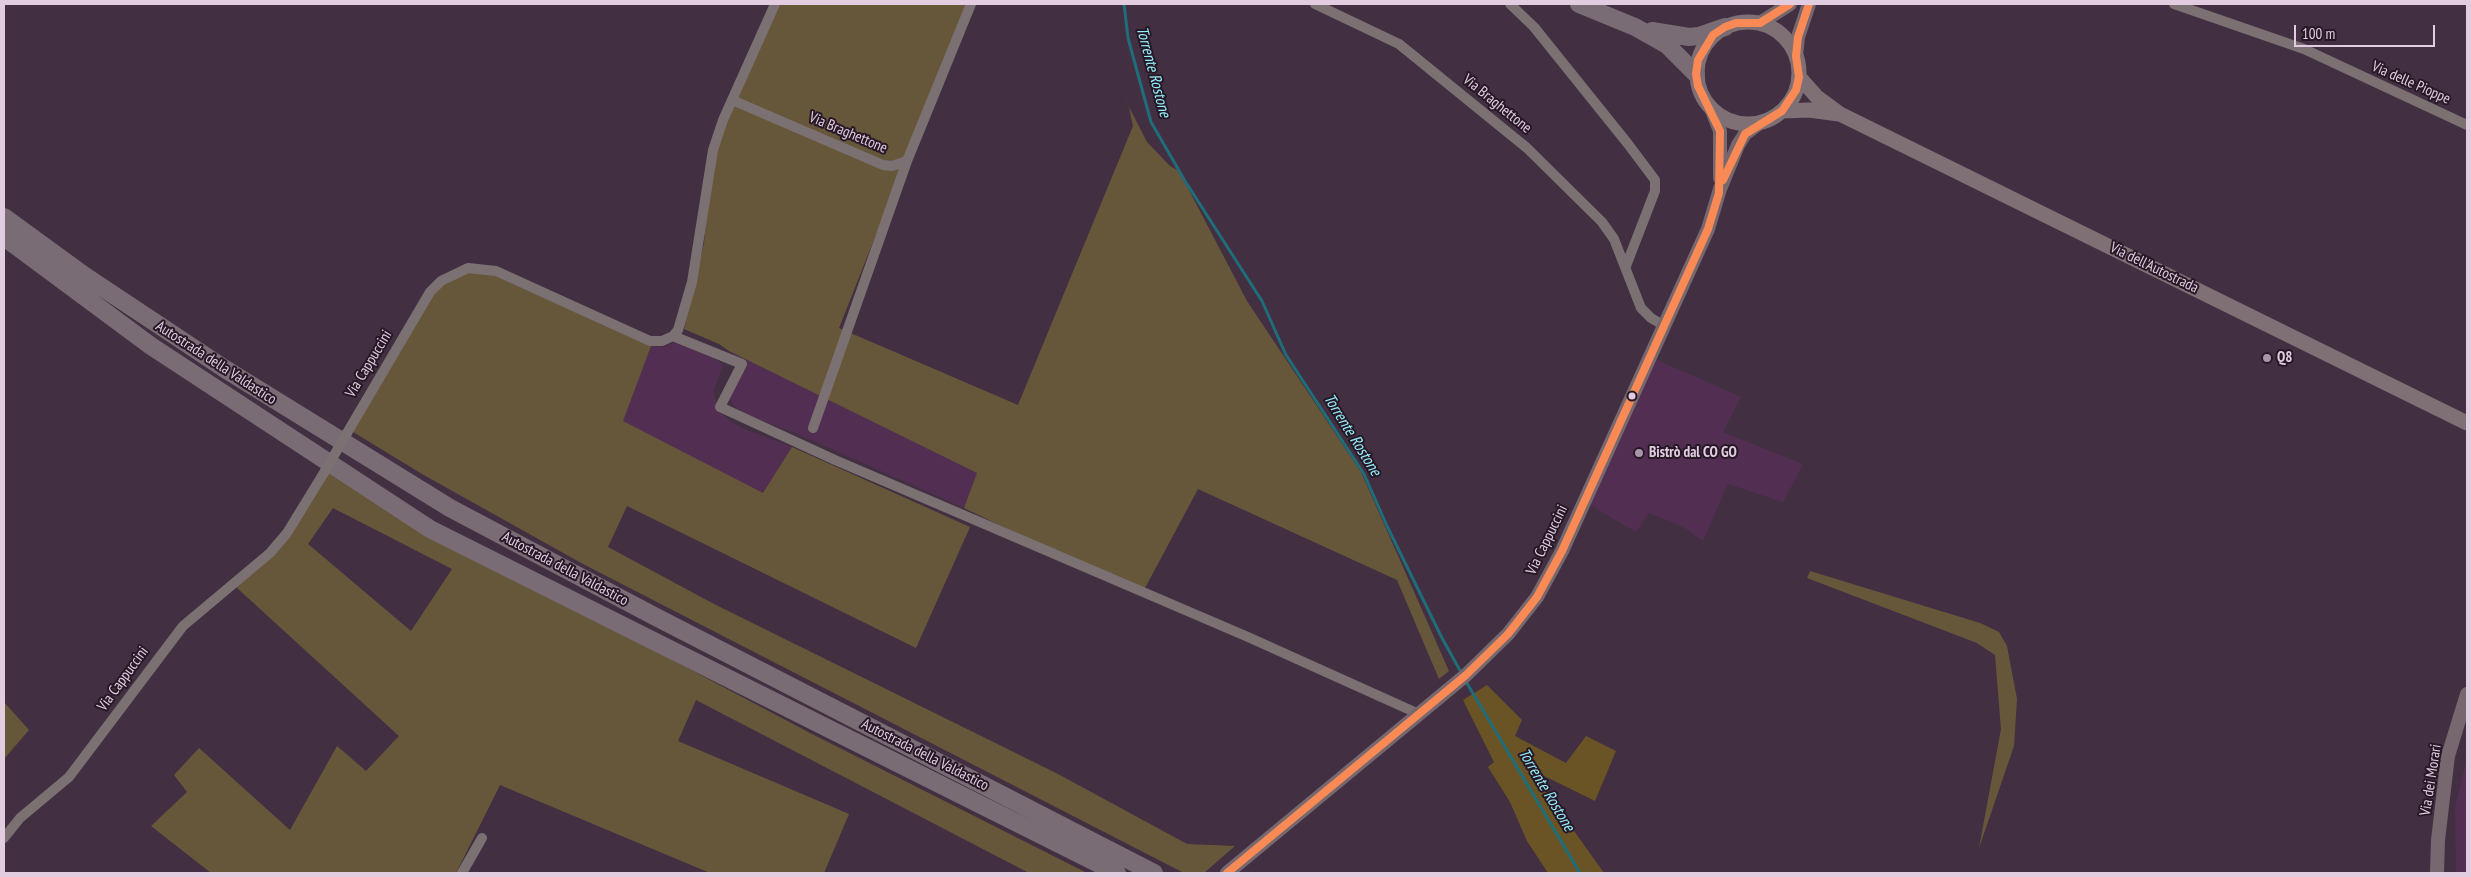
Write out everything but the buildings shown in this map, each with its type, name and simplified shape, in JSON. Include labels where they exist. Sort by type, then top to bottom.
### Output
[{"type":"highway","points":[[1579,4],[1635,27],[1667,45],[1696,74]]},
{"type":"highway","points":[[1635,27],[1689,37],[1699,36],[1725,27]]},
{"type":"highway","name":"Autostrada della Valdastico","points":[[4,217],[176,338],[450,508],[654,616],[1154,873]]},
{"type":"highway","name":"Autostrada della Valdastico","points":[[4,237],[151,346],[430,529],[1117,873]]},
{"type":"main road","points":[[1760,23],[1790,4]]},
{"type":"main road","points":[[1782,111],[1796,90],[1799,77],[1796,56],[1798,37],[1809,4]]},
{"type":"main road","points":[[1796,56],[1784,36],[1773,28],[1760,23],[1736,23],[1725,27],[1704,46],[1698,60],[1696,74],[1698,86],[1711,108],[1734,122],[1761,122],[1782,111],[1809,110],[1840,114]]},
{"type":"main road","points":[[1799,77],[1817,97],[1840,114]]},
{"type":"main road","name":"Via Cappuccini","points":[[1711,108],[1720,132],[1720,189]]},
{"type":"main road","name":"Via dell'Autostrada","points":[[1840,114],[2467,423]]},
{"type":"main road","name":"Via Cappuccini","points":[[1227,873],[1466,675],[1508,634],[1537,597],[1562,551],[1708,229],[1720,189],[1738,145],[1745,134],[1761,122]]},
{"type":"main road","name":"Via dei Morari","points":[[2437,873],[2438,840],[2448,756],[2467,694]]},
{"type":"street","points":[[776,4],[732,100],[713,150],[692,282],[678,330],[673,336],[742,364],[720,407],[845,464],[1248,637],[1419,714]]},
{"type":"street","points":[[813,428],[907,160],[971,4]]},
{"type":"street","name":"Via Braghettone","points":[[1315,4],[1399,44],[1527,148],[1602,222],[1614,239],[1641,308],[1651,318],[1663,325]]},
{"type":"street","points":[[1510,4],[1534,27],[1655,180],[1655,191],[1626,266]]},
{"type":"street","name":"Via delle Pioppe","points":[[2174,4],[2304,49],[2467,125]]},
{"type":"street","name":"Via Braghettone","points":[[732,100],[883,164],[892,166],[907,160]]},
{"type":"street","name":"Via Cappuccini","points":[[4,838],[20,818],[69,777],[183,626],[270,553],[287,533],[430,292],[441,281],[468,268],[496,271],[650,341],[662,341],[673,336]]},
{"type":"street","points":[[462,873],[482,838]]},
{"type":"shaded area","points":[[776,4],[967,4],[839,328],[1018,405],[1133,126],[1122,75],[1129,107],[1147,142],[1170,166],[1179,171],[1247,301],[1361,472],[1449,671],[1439,679],[1397,580],[1198,489],[1145,588],[1076,562],[964,508],[977,473],[729,351],[719,344],[684,329],[704,243],[709,192],[716,154],[725,126]]},
{"type":"shaded area","points":[[477,271],[493,275],[651,346],[623,421],[763,493],[792,447],[970,527],[916,648],[627,506],[608,547],[714,604],[1058,774],[1187,844],[1235,846],[1204,873],[1184,873],[583,564],[422,474],[350,430],[426,304],[440,287],[464,273]]},
{"type":"shaded area","points":[[677,342],[713,357],[723,365],[713,392],[718,409],[727,419],[742,428],[792,447],[763,494],[622,421],[651,346],[661,347]]},
{"type":"shaded area","points":[[729,351],[977,473],[964,508],[798,434],[748,415],[736,408],[728,396],[737,370],[737,358]]},
{"type":"shaded area","points":[[1655,359],[1741,397],[1723,432],[1803,464],[1783,502],[1728,484],[1703,541],[1682,526],[1649,513],[1636,532],[1590,505]]},
{"type":"shaded area","points":[[328,469],[627,636],[810,733],[1087,873],[1029,873],[696,700],[678,741],[849,814],[824,873],[710,873],[500,785],[456,873],[211,873],[151,826],[187,792],[174,775],[199,748],[290,830],[337,746],[366,771],[399,736],[236,587],[257,570]],"holes":[[[333,508],[452,569],[411,631],[308,544]]]},
{"type":"shaded area","points":[[1810,571],[1980,623],[1999,632],[2007,646],[2017,699],[2014,746],[1979,848],[2001,729],[1995,655],[1977,643],[1807,578]]},
{"type":"shaded area","points":[[1487,685],[1522,720],[1515,736],[1566,763],[1586,736],[1616,751],[1595,801],[1530,769],[1604,873],[1548,873],[1527,841],[1510,802],[1488,767],[1494,762],[1463,700]]},
{"type":"shaded area","points":[[4,702],[29,730],[4,759]]},
{"type":"shaded area","points":[[2467,758],[2467,873],[2456,873],[2455,807]]},
{"type":"waterway","name":"Torrente Rostone","points":[[1124,4],[1128,38],[1151,122],[1185,181],[1262,301],[1286,355],[1364,474],[1387,526],[1442,638],[1462,674]]},
{"type":"waterway","name":"Torrente Rostone","points":[[1465,680],[1580,873]]},
{"type":"transit line","points":[[1227,873],[1466,675],[1508,634],[1537,597],[1562,551],[1708,229],[1719,193],[1720,131],[1698,86],[1696,74],[1698,60],[1713,35],[1725,27],[1736,23],[1760,23],[1790,4]]},
{"type":"transit line","points":[[1723,180],[1745,134],[1782,111],[1796,90],[1799,77],[1796,56],[1798,37],[1809,4]]},
{"type":"place","name":"Q8","points":[[2267,358]]},
{"type":"place","name":"Bistrò dal CO GO","points":[[1639,453]]}]
